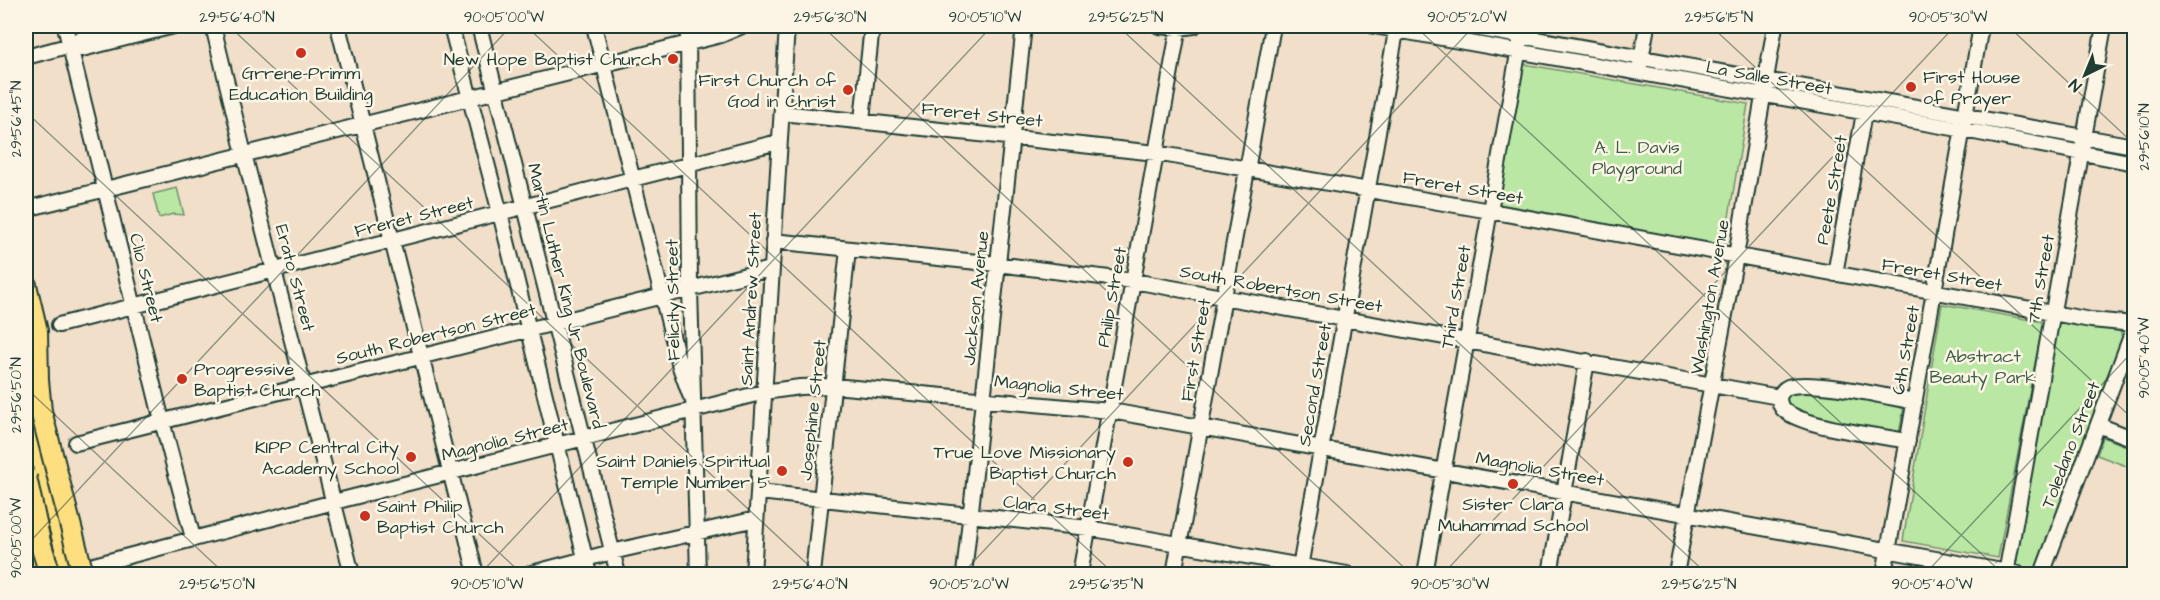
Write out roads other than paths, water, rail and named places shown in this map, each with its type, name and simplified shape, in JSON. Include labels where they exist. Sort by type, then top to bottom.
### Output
[{"type":"highway","points":[[26,285],[37,331],[30,389],[41,411],[70,574]]},
{"type":"highway","points":[[26,477],[40,542],[50,574]]},
{"type":"highway","points":[[26,557],[28,574]]},
{"type":"main road","points":[[26,327],[30,389],[54,512],[70,574]]},
{"type":"main road","points":[[26,537],[40,529],[54,512]]},
{"type":"street","name":"Clio Street","points":[[65,26],[73,45],[105,189],[193,538]]},
{"type":"street","points":[[26,57],[73,45],[80,39],[132,26]]},
{"type":"street","points":[[73,45],[82,49],[174,26]]},
{"type":"street","name":"Erato Street","points":[[213,26],[352,574]]},
{"type":"street","points":[[338,26],[476,574]]},
{"type":"street","points":[[451,26],[500,213],[589,574]]},
{"type":"street","name":"Martin Luther King Jr Boulevard","points":[[478,26],[618,574]]},
{"type":"street","points":[[594,26],[680,368],[695,410]]},
{"type":"street","name":"Felicity Street","points":[[688,26],[690,289],[698,574]]},
{"type":"street","points":[[26,209],[729,33],[742,26]]},
{"type":"street","name":"Saint Andrew Street","points":[[753,574],[770,269],[787,26]]},
{"type":"street","points":[[862,120],[872,26]]},
{"type":"street","name":"Jackson Avenue","points":[[964,574],[1024,26]]},
{"type":"street","points":[[1159,26],[1194,26]]},
{"type":"street","name":"First Street","points":[[1174,574],[1273,26]]},
{"type":"street","name":"La Salle Street","points":[[1374,26],[1397,28],[1518,52],[1964,130],[2134,163]]},
{"type":"street","name":"La Salle Street","points":[[1464,26],[1522,31],[1641,57],[2134,146]]},
{"type":"street","points":[[1638,73],[1647,26]]},
{"type":"street","name":"Washington Avenue","points":[[1676,574],[1736,256],[1775,26]]},
{"type":"street","name":"6th Street","points":[[1884,574],[1982,26]]},
{"type":"street","name":"7th Street","points":[[2011,574],[2053,313],[2104,26]]},
{"type":"street","name":"Philip Street","points":[[1080,574],[1178,27]]},
{"type":"street","name":"Second Street","points":[[1299,570],[1397,28]]},
{"type":"street","name":"Third Street","points":[[1425,574],[1522,31]]},
{"type":"street","name":"Freret Street","points":[[782,113],[1156,153],[2134,326]]},
{"type":"street","name":"Peete Street","points":[[1835,274],[1864,113]]},
{"type":"street","name":"Freret Street","points":[[59,325],[778,142]]},
{"type":"street","name":"South Robertson Street","points":[[773,241],[997,264],[1134,281],[1779,397]]},
{"type":"street","name":"Josephine Street","points":[[813,574],[848,249]]},
{"type":"street","name":"South Robertson Street","points":[[76,443],[770,269]]},
{"type":"street","name":"Toledano Street","points":[[2042,574],[2134,326]]},
{"type":"street","points":[[1550,574],[1587,361]]},
{"type":"street","name":"Magnolia Street","points":[[70,574],[193,538],[764,392],[800,387],[833,386],[1111,411],[1889,550],[2011,574]]},
{"type":"street","points":[[1908,441],[1810,421],[1786,412],[1779,403],[1779,397],[1782,391],[1790,387],[1821,386],[1915,402]]},
{"type":"street","points":[[2098,425],[2134,439]]},
{"type":"street","name":"Clara Street","points":[[759,492],[1088,528],[1299,570],[1347,574]]},
{"type":"street","points":[[528,574],[756,519]]},
{"type":"place","name":"Grrene-Primm Education Building","points":[[301,53]]},
{"type":"place","name":"New Hope Baptist Church","points":[[673,59]]},
{"type":"place","name":"First House of Prayer","points":[[1911,87]]},
{"type":"place","name":"First Church of God in Christ","points":[[848,90]]},
{"type":"place","name":"Progressive Baptist Church","points":[[182,379]]},
{"type":"place","name":"KIPP Central City Academy School","points":[[411,457]]},
{"type":"place","name":"True Love Missionary Baptist Church","points":[[1128,462]]},
{"type":"place","name":"Saint Daniels Spiritual Temple Number 5","points":[[782,471]]},
{"type":"place","name":"Sister Clara Muhammad School","points":[[1513,484]]},
{"type":"place","name":"Saint Philip Baptist Church","points":[[365,516]]},
{"type":"park label","name":"A. L. Davis Playground","points":[[1637,157]]},
{"type":"park label","name":"Abstract Beauty Park","points":[[1983,366]]}]
